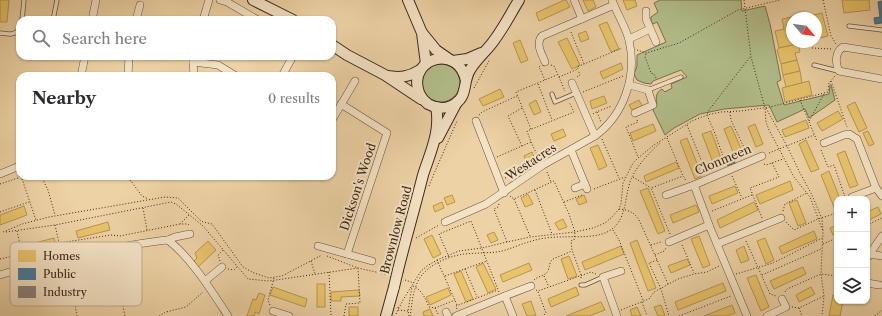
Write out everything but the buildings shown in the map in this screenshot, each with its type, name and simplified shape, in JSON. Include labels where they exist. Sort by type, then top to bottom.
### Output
[{"type":"main road","points":[[254,0],[285,16]]},
{"type":"main road","points":[[408,0],[422,33],[436,50],[462,69],[466,81]]},
{"type":"main road","points":[[336,48],[347,56],[385,75],[428,104],[443,108],[451,106],[462,96],[470,70],[490,51],[495,39],[519,0]]},
{"type":"main road","points":[[422,33],[423,67],[417,77],[416,85],[418,93],[423,100]]},
{"type":"main road","points":[[385,75],[393,77],[412,75],[436,59],[467,59],[490,51]]},
{"type":"main road","name":"Brownlow Road","points":[[431,150],[457,102]]},
{"type":"main road","name":"Brownlow Road","points":[[391,316],[396,278],[435,139],[438,116],[436,107]]},
{"type":"street","points":[[93,16],[96,0]]},
{"type":"street","points":[[204,16],[208,0]]},
{"type":"street","points":[[220,0],[227,2],[251,16]]},
{"type":"street","points":[[574,0],[582,19]]},
{"type":"street","name":"Westacres","points":[[445,222],[486,204],[543,165],[600,132],[615,117],[629,85],[632,58],[629,39],[623,22],[613,2],[582,19],[542,36],[538,43],[545,62]]},
{"type":"street","points":[[137,16],[140,5]]},
{"type":"street","points":[[646,12],[646,19],[656,42]]},
{"type":"street","points":[[629,39],[650,29]]},
{"type":"street","points":[[882,53],[843,47],[839,50],[837,55],[836,66],[839,71],[882,79]]},
{"type":"street","points":[[82,72],[84,60]]},
{"type":"street","points":[[128,72],[129,60]]},
{"type":"street","points":[[194,60],[194,72]]},
{"type":"street","points":[[198,60],[218,65],[229,72]]},
{"type":"street","points":[[284,72],[292,60]]},
{"type":"street","points":[[336,113],[355,81]]},
{"type":"street","points":[[572,83],[587,118],[600,132]]},
{"type":"street","points":[[629,85],[648,90],[654,106],[635,113]]},
{"type":"street","name":"Dickson's Wood","points":[[341,104],[387,133],[347,254]]},
{"type":"street","name":"Westacres","points":[[476,121],[502,194]]},
{"type":"street","points":[[824,143],[849,134],[857,139],[876,188],[882,196]]},
{"type":"street","name":"Westacres","points":[[570,150],[587,189]]},
{"type":"street","name":"Clonmeen","points":[[666,195],[760,157]]},
{"type":"street","points":[[0,174],[16,167]]},
{"type":"street","name":"Clonmeen","points":[[691,186],[705,214],[747,316]]},
{"type":"street","points":[[574,188],[587,189]]},
{"type":"street","points":[[854,196],[876,188]]},
{"type":"street","points":[[717,244],[781,218]]},
{"type":"street","points":[[674,240],[709,225]]},
{"type":"street","points":[[142,243],[168,240],[190,234]]},
{"type":"street","points":[[870,253],[882,236]]},
{"type":"street","points":[[168,240],[177,248],[207,284],[228,316]]},
{"type":"street","points":[[318,246],[372,261]]},
{"type":"street","points":[[870,256],[882,256]]},
{"type":"street","points":[[207,284],[222,267]]},
{"type":"street","points":[[617,314],[603,278],[620,271]]},
{"type":"street","points":[[0,275],[10,272]]},
{"type":"street","points":[[870,284],[879,285]]},
{"type":"street","points":[[458,315],[531,286]]},
{"type":"street","points":[[503,297],[514,316]]},
{"type":"street","points":[[770,315],[786,307],[782,299]]},
{"type":"street","points":[[273,311],[289,316]]},
{"type":"lane","points":[[22,16],[24,0]]},
{"type":"lane","points":[[54,16],[57,0]]},
{"type":"lane","points":[[849,26],[882,30]]},
{"type":"lane","points":[[0,33],[11,35],[16,32]]},
{"type":"lane","points":[[814,65],[839,71]]},
{"type":"lane","points":[[648,90],[681,77]]},
{"type":"lane","points":[[552,94],[555,102],[577,94]]},
{"type":"lane","points":[[581,285],[585,285],[603,278]]},
{"type":"path","points":[[744,0],[751,57],[765,108],[766,122],[794,177],[810,197],[823,231]]},
{"type":"path","points":[[559,77],[578,69],[578,67],[621,49],[630,47],[646,53],[679,42],[738,10],[780,0]]},
{"type":"path","points":[[823,0],[831,36],[839,50]]},
{"type":"path","points":[[568,25],[585,64]]},
{"type":"path","points":[[812,48],[839,50]]},
{"type":"path","points":[[472,92],[490,51]]},
{"type":"path","points":[[646,53],[645,57],[651,73],[654,74],[659,86]]},
{"type":"path","points":[[726,161],[707,115],[709,110],[751,57]]},
{"type":"path","points":[[545,80],[539,67],[545,62],[554,66],[574,112],[527,131],[540,160],[552,182],[554,181],[569,214],[575,232],[574,240],[571,241],[581,276]]},
{"type":"path","points":[[572,83],[580,75],[578,69]]},
{"type":"path","points":[[809,122],[825,93],[828,92],[829,83],[839,71]]},
{"type":"path","points":[[531,130],[516,92],[558,74]]},
{"type":"path","points":[[577,94],[623,76]]},
{"type":"path","points":[[831,80],[849,134]]},
{"type":"path","points":[[538,83],[553,121]]},
{"type":"path","points":[[391,316],[398,310],[421,272],[427,266],[448,255],[459,251],[482,248],[530,237],[575,232],[593,228],[605,223],[619,209],[621,204],[623,183],[633,163],[654,145],[692,121],[707,115],[721,112],[765,108],[825,93]]},
{"type":"path","points":[[476,121],[482,112],[518,96]]},
{"type":"path","points":[[800,100],[828,167],[834,165],[848,196]]},
{"type":"path","points":[[587,118],[596,112],[623,101]]},
{"type":"path","points":[[522,108],[508,116],[522,146]]},
{"type":"path","points":[[765,108],[787,146],[812,195],[822,219],[823,231],[821,274],[824,296],[822,316]]},
{"type":"path","points":[[596,112],[600,132],[620,179]]},
{"type":"path","points":[[730,112],[750,161]]},
{"type":"path","points":[[635,113],[638,122],[626,127],[638,158]]},
{"type":"path","points":[[428,191],[433,176],[460,116]]},
{"type":"path","points":[[686,125],[709,178]]},
{"type":"path","points":[[784,159],[766,165],[760,157],[814,135]]},
{"type":"path","points":[[667,138],[683,176],[691,186]]},
{"type":"path","points":[[410,316],[418,280],[428,269],[449,258],[464,254],[498,252],[518,247],[532,241],[604,234],[613,229],[620,220],[624,210],[632,176],[645,157],[663,140]]},
{"type":"path","points":[[491,160],[532,142]]},
{"type":"path","points":[[705,169],[746,153]]},
{"type":"path","points":[[765,224],[750,188],[779,177],[772,163]]},
{"type":"path","points":[[729,170],[742,199]]},
{"type":"path","points":[[632,176],[651,188],[674,240],[694,274]]},
{"type":"path","points":[[651,188],[683,176]]},
{"type":"path","points":[[564,202],[587,189],[626,177]]},
{"type":"path","points":[[0,184],[16,179]]},
{"type":"path","points":[[22,180],[36,220]]},
{"type":"path","points":[[43,180],[48,190],[55,216]]},
{"type":"path","points":[[129,180],[142,196],[149,200]]},
{"type":"path","points":[[514,199],[552,182]]},
{"type":"path","points":[[535,190],[552,234]]},
{"type":"path","points":[[807,193],[785,204],[781,218],[794,230],[834,214]]},
{"type":"path","points":[[507,242],[494,209],[498,207],[502,194],[514,199],[530,237]]},
{"type":"path","points":[[705,214],[752,195]]},
{"type":"path","points":[[0,212],[30,202]]},
{"type":"path","points":[[143,208],[147,231]]},
{"type":"path","points":[[619,209],[631,211],[639,220],[668,284]]},
{"type":"path","points":[[180,224],[189,215]]},
{"type":"path","points":[[870,224],[882,218]]},
{"type":"path","points":[[449,258],[439,234],[471,221],[498,290],[503,297]]},
{"type":"path","points":[[405,243],[445,222]]},
{"type":"path","points":[[71,242],[111,235],[120,236],[180,224],[188,224],[192,229],[190,234]]},
{"type":"path","points":[[55,225],[59,242]]},
{"type":"path","points":[[380,273],[392,242],[409,228]]},
{"type":"path","points":[[613,229],[619,240],[647,316]]},
{"type":"path","points":[[17,230],[20,242]]},
{"type":"path","points":[[743,234],[770,294],[782,299],[787,289],[821,274],[834,276]]},
{"type":"path","points":[[730,275],[758,268],[773,262],[822,238]]},
{"type":"path","points":[[822,244],[834,239]]},
{"type":"path","points":[[651,246],[660,242],[674,240]]},
{"type":"path","points":[[655,255],[664,251],[674,240]]},
{"type":"path","points":[[761,275],[822,249]]},
{"type":"path","points":[[222,267],[218,255],[223,250]]},
{"type":"path","points":[[543,316],[546,313],[538,291],[531,286],[535,278],[544,275],[548,270],[550,261],[573,251]]},
{"type":"path","points":[[0,259],[10,257]]},
{"type":"path","points":[[437,260],[457,305],[458,315]]},
{"type":"path","points":[[657,260],[649,263],[661,289],[669,316]]},
{"type":"path","points":[[311,261],[315,274]]},
{"type":"path","points":[[444,276],[487,261]]},
{"type":"path","points":[[617,314],[649,299],[654,292],[678,279],[707,272],[725,263]]},
{"type":"path","points":[[234,270],[238,267]]},
{"type":"path","points":[[344,316],[346,304],[360,303],[358,268],[414,282]]},
{"type":"path","points":[[465,269],[478,298]]},
{"type":"path","points":[[329,272],[331,316]]},
{"type":"path","points":[[538,291],[591,272],[603,278]]},
{"type":"path","points":[[544,275],[549,287]]},
{"type":"path","points":[[273,311],[268,300],[274,277]]},
{"type":"path","points":[[159,316],[166,312],[186,307],[207,284]]},
{"type":"path","points":[[412,286],[416,287],[422,292],[429,307],[435,308],[455,300]]},
{"type":"path","points":[[410,316],[408,311],[412,286]]},
{"type":"path","points":[[457,305],[498,290]]},
{"type":"path","points":[[679,316],[738,293]]},
{"type":"path","points":[[786,307],[799,308],[824,296]]},
{"type":"path","points":[[75,306],[77,316]]},
{"type":"path","points":[[123,306],[125,316]]},
{"type":"path","points":[[435,308],[438,314],[447,314]]},
{"type":"path","points":[[799,308],[802,316]]},
{"type":"path","points":[[398,310],[408,311]]},
{"type":"path","points":[[875,316],[882,310]]},
{"type":"green space","points":[[660,0],[741,0],[742,11],[765,6],[781,80],[777,82],[784,105],[829,94],[830,85],[835,100],[809,118],[805,109],[777,122],[769,105],[724,109],[700,114],[674,128],[665,135],[653,110],[657,106],[657,94],[662,89],[665,92],[672,88],[671,84],[687,77],[681,70],[653,81],[651,84],[637,80],[634,74],[637,66],[637,55],[666,42],[657,22],[653,24],[651,21],[651,17],[658,12],[654,3]]},
{"type":"green space","points":[[437,64],[445,64],[455,69],[459,76],[459,90],[455,97],[445,102],[437,102],[427,97],[425,94],[422,87],[422,79],[427,69],[430,67]]}]
